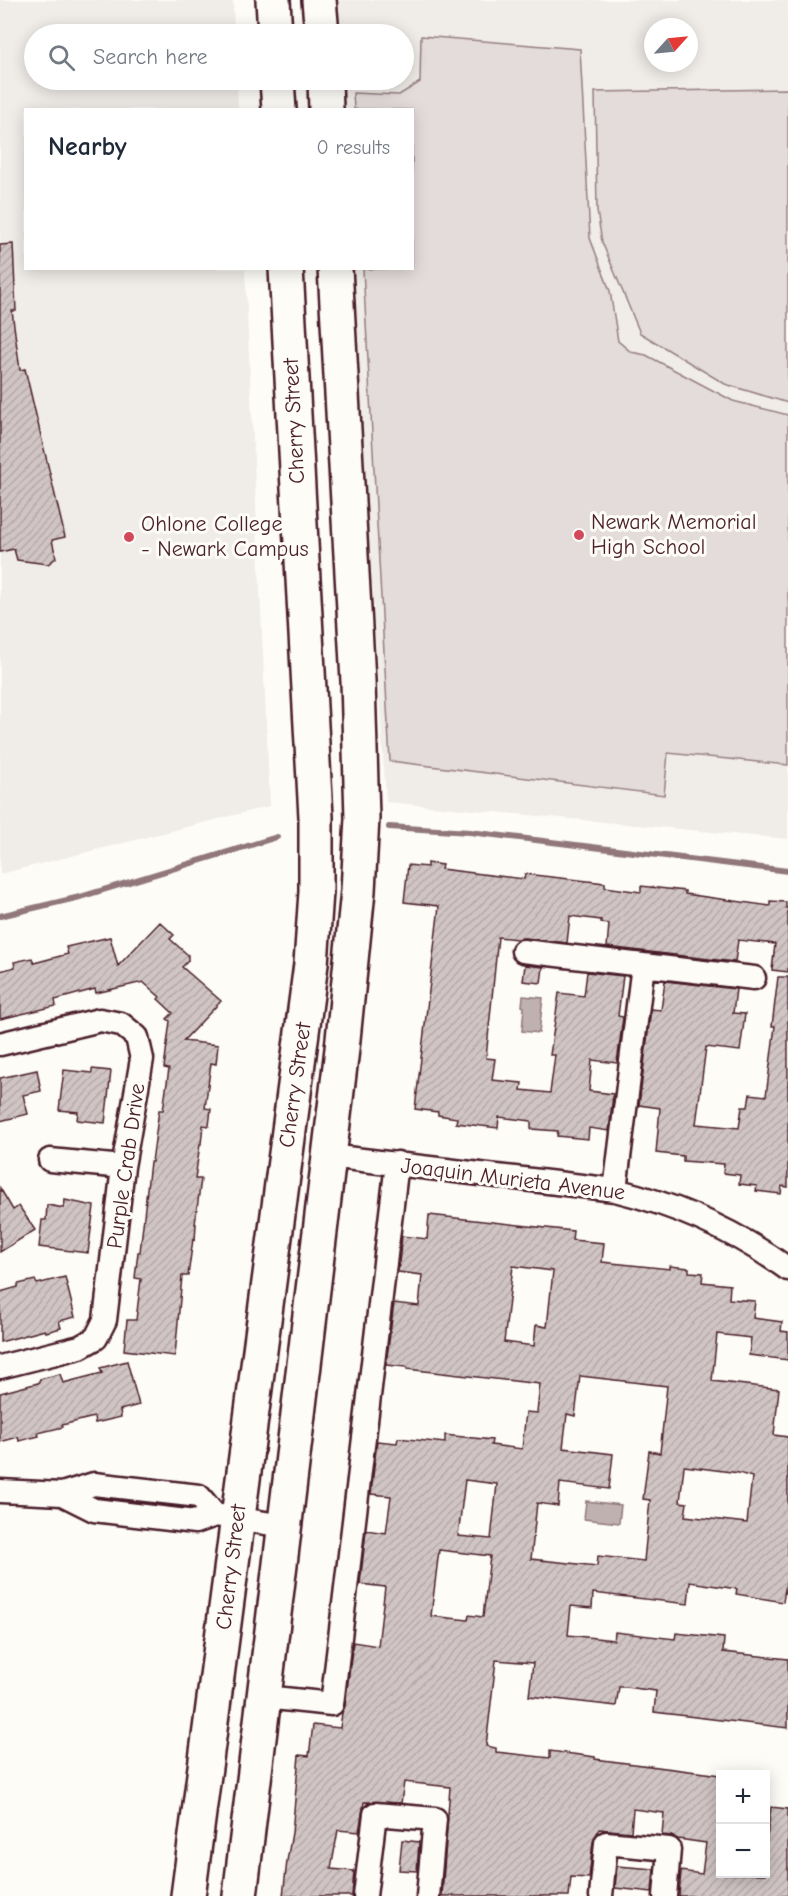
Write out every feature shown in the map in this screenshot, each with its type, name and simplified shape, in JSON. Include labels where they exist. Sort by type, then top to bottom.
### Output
[{"type":"main road","points":[[273,0],[274,24]]},
{"type":"main road","points":[[320,0],[321,24]]},
{"type":"main road","points":[[278,90],[279,108]]},
{"type":"main road","points":[[325,90],[326,108]]},
{"type":"main road","name":"Cherry Street","points":[[188,1896],[226,1517],[311,964],[316,892],[316,817],[286,270]]},
{"type":"main road","name":"Cherry Street","points":[[240,1896],[329,1156],[358,891],[362,818],[358,681],[335,270]]},
{"type":"main road","points":[[311,964],[326,978],[329,988],[314,1112],[318,1130],[329,1156]]},
{"type":"street","points":[[524,951],[754,978]]},
{"type":"street","points":[[615,1190],[643,965]]},
{"type":"street","name":"Purple Crab Drive","points":[[0,1044],[100,1020],[121,1024],[137,1038],[142,1059],[123,1167],[105,1320],[96,1338],[80,1347],[0,1367]]},
{"type":"street","name":"Joaquin Murieta Avenue","points":[[329,1156],[615,1190],[647,1198],[696,1218],[758,1247],[788,1269]]},
{"type":"street","points":[[50,1160],[123,1167]]},
{"type":"street","points":[[264,1697],[332,1704],[397,1163]]},
{"type":"street","points":[[0,1491],[62,1494],[94,1510],[195,1522],[226,1517],[285,1526]]},
{"type":"street","points":[[375,1896],[365,1896],[375,1814],[435,1819],[428,1896]]},
{"type":"street","points":[[601,1896],[606,1843],[669,1849],[665,1896]]},
{"type":"shaded area","name":"Ohlone College - Newark Campus","points":[[0,0],[233,0],[234,24],[24,24],[24,90],[237,90],[238,108],[24,108],[24,270],[245,270],[270,806],[0,874]]},
{"type":"shaded area","name":"Newark Memorial High School","points":[[338,0],[788,0],[788,839],[386,802],[352,270],[414,270],[414,108],[343,108],[342,90],[414,90],[414,24],[339,24]]},
{"type":"shaded area","name":"Newark Memorial High School","points":[[421,36],[580,49],[590,238],[610,291],[618,341],[631,352],[646,355],[733,401],[788,415],[788,765],[668,753],[664,795],[390,761],[363,270],[414,270],[414,108],[354,108],[353,93],[399,95],[407,90],[414,90],[414,86],[420,82]]},
{"type":"shaded area","points":[[788,89],[788,403],[725,384],[640,333],[602,242],[597,211],[595,92]]},
{"type":"shaded area","points":[[523,996],[543,998],[539,1033],[522,1031]]},
{"type":"shaded area","points":[[586,1501],[621,1505],[619,1523],[584,1519]]},
{"type":"building","points":[[13,244],[16,311],[12,311],[20,370],[25,369],[65,537],[52,540],[56,558],[48,564],[17,560],[14,549],[0,552],[0,245]]},
{"type":"building","points":[[427,863],[442,865],[441,869],[524,879],[525,874],[605,883],[605,887],[641,892],[641,886],[685,891],[685,894],[770,906],[770,901],[786,902],[786,908],[788,908],[788,972],[772,970],[775,944],[738,940],[735,962],[607,947],[609,924],[601,923],[601,920],[570,916],[567,943],[498,937],[486,1058],[495,1059],[492,1080],[522,1083],[521,1090],[550,1093],[555,1055],[550,1055],[559,993],[584,996],[587,972],[623,976],[618,1016],[623,1017],[617,1063],[592,1060],[589,1091],[613,1094],[609,1131],[589,1128],[588,1139],[557,1136],[558,1131],[531,1129],[531,1121],[499,1117],[498,1128],[456,1123],[457,1118],[438,1115],[438,1112],[415,1109],[439,906],[404,902],[408,865],[427,867]]},
{"type":"building","points":[[160,922],[174,935],[170,939],[188,955],[188,961],[182,967],[221,1001],[183,1041],[218,1045],[216,1064],[211,1063],[205,1108],[211,1109],[209,1126],[203,1125],[195,1179],[201,1179],[195,1240],[193,1239],[188,1276],[182,1276],[175,1356],[124,1350],[127,1320],[136,1320],[141,1279],[135,1278],[138,1252],[140,1252],[150,1162],[152,1162],[159,1110],[163,1110],[169,1069],[164,1068],[170,1021],[167,1019],[173,1013],[143,982],[96,993],[95,989],[55,1000],[56,1006],[0,1019],[0,971],[15,967],[14,962],[32,958],[34,963],[68,954],[66,947],[110,937],[118,966]]},
{"type":"building","points":[[525,965],[543,967],[541,983],[523,981]]},
{"type":"building","points":[[778,977],[788,977],[788,1187],[782,1186],[781,1194],[756,1191],[757,1186],[739,1184],[740,1175],[723,1173],[724,1164],[683,1161],[683,1156],[656,1153],[660,1108],[639,1105],[651,1009],[661,1010],[665,981],[736,989],[733,1013],[745,1014],[740,1051],[706,1047],[696,1124],[739,1128],[742,1107],[748,1107],[750,1094],[766,1096],[775,1026],[772,1026]]},
{"type":"building","points":[[92,1069],[111,1071],[105,1123],[77,1120],[78,1112],[59,1110],[64,1070],[92,1073]]},
{"type":"building","points":[[37,1070],[41,1091],[23,1095],[28,1114],[0,1121],[0,1078]]},
{"type":"building","points":[[0,1188],[13,1210],[19,1206],[35,1230],[0,1252]]},
{"type":"building","points":[[65,1200],[94,1206],[88,1253],[39,1247],[42,1220],[46,1220],[47,1205],[64,1208]]},
{"type":"building","points":[[429,1215],[573,1231],[572,1240],[604,1243],[602,1262],[670,1269],[670,1266],[689,1268],[689,1272],[703,1273],[702,1282],[730,1285],[729,1299],[755,1301],[753,1318],[782,1322],[781,1331],[788,1332],[788,1360],[749,1355],[751,1338],[717,1334],[712,1381],[779,1389],[774,1435],[788,1437],[788,1570],[783,1602],[736,1594],[737,1589],[690,1582],[688,1604],[593,1593],[592,1608],[571,1606],[568,1635],[614,1640],[615,1632],[675,1639],[676,1633],[724,1638],[723,1652],[788,1659],[788,1728],[654,1712],[656,1691],[625,1687],[619,1687],[616,1706],[529,1696],[533,1663],[496,1660],[486,1746],[496,1748],[496,1752],[550,1758],[550,1751],[716,1774],[716,1878],[770,1878],[771,1807],[788,1809],[788,1896],[679,1896],[681,1871],[702,1874],[706,1843],[662,1835],[664,1813],[633,1809],[631,1832],[599,1829],[593,1842],[589,1878],[571,1877],[569,1896],[442,1896],[450,1787],[404,1782],[401,1803],[364,1802],[359,1832],[338,1830],[331,1869],[354,1871],[352,1896],[283,1896],[292,1833],[299,1755],[309,1756],[313,1725],[340,1728],[353,1642],[378,1646],[385,1587],[360,1584],[366,1530],[386,1533],[391,1496],[371,1494],[377,1441],[397,1443],[398,1438],[445,1443],[445,1435],[492,1440],[491,1445],[522,1449],[526,1412],[537,1413],[540,1384],[386,1365],[394,1303],[419,1306],[422,1275],[398,1272],[402,1236],[427,1239]],"holes":[[[513,1266],[553,1271],[547,1327],[536,1325],[534,1346],[504,1342]],[[580,1376],[667,1386],[660,1453],[649,1451],[643,1499],[650,1500],[644,1561],[598,1556],[597,1566],[531,1559],[537,1503],[558,1506],[560,1483],[609,1489],[613,1454],[563,1448],[567,1414],[575,1416]],[[684,1466],[739,1473],[752,1477],[747,1523],[685,1516],[687,1503],[680,1502]],[[465,1480],[497,1484],[491,1539],[458,1536]],[[439,1550],[490,1556],[483,1617],[469,1615],[468,1620],[431,1616]]]},
{"type":"building","points":[[65,1277],[75,1317],[59,1321],[61,1328],[0,1342],[0,1292],[35,1280],[37,1284]]},
{"type":"building","points":[[127,1361],[139,1405],[120,1410],[121,1417],[95,1423],[94,1417],[38,1433],[39,1436],[19,1441],[18,1437],[0,1442],[0,1393],[38,1383],[40,1379],[60,1374],[63,1383],[102,1373],[100,1368]]},
{"type":"building","points":[[402,1840],[419,1842],[417,1871],[399,1870]]},
{"type":"building","points":[[617,1866],[654,1869],[652,1892],[615,1888]]},
{"type":"waterway","points":[[389,827],[470,832],[788,871]]},
{"type":"waterway","points":[[0,916],[80,897],[277,837]]},
{"type":"place","name":"Newark Memorial High School","points":[[579,535]]},
{"type":"place","name":"Ohlone College - Newark Campus","points":[[129,537]]}]
